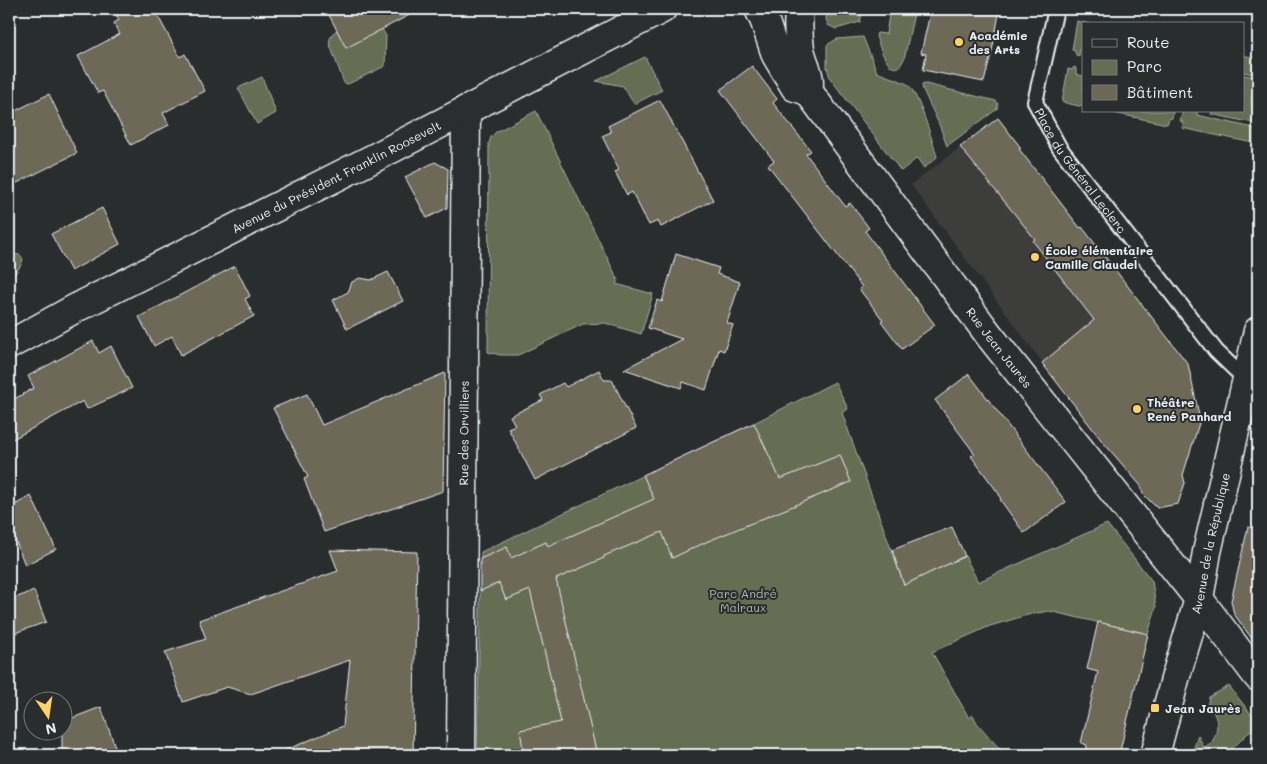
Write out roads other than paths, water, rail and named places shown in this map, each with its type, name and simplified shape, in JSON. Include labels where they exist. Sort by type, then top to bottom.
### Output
[{"type":"street","name":"Avenue du Président Franklin Roosevelt","points":[[9,345],[76,308],[364,163],[662,9]]},
{"type":"street","name":"Rue Jean Jaurès","points":[[759,9],[776,55],[795,88],[808,91],[990,335],[1199,599],[1258,677]]},
{"type":"street","points":[[799,9],[802,59],[810,78],[808,91]]},
{"type":"street","name":"Rue des Orvilliers","points":[[461,755],[466,110]]},
{"type":"street","name":"Avenue de la République","points":[[1156,755],[1175,679],[1199,599],[1207,552],[1258,331]]},
{"type":"lane","name":"Place du Général Leclerc","points":[[1056,9],[1035,102],[1059,147],[1216,351],[1246,380]]},
{"type":"place","name":"Académie des Arts","points":[[959,42]]},
{"type":"place","name":"École élémentaire Camille Claudel","points":[[1035,257]]},
{"type":"place","name":"Théâtre René Panhard","points":[[1137,409]]},
{"type":"place","name":"Jean Jaurès","points":[[1155,708]]},
{"type":"park label","name":"Parc André Malraux","points":[[743,600]]}]
